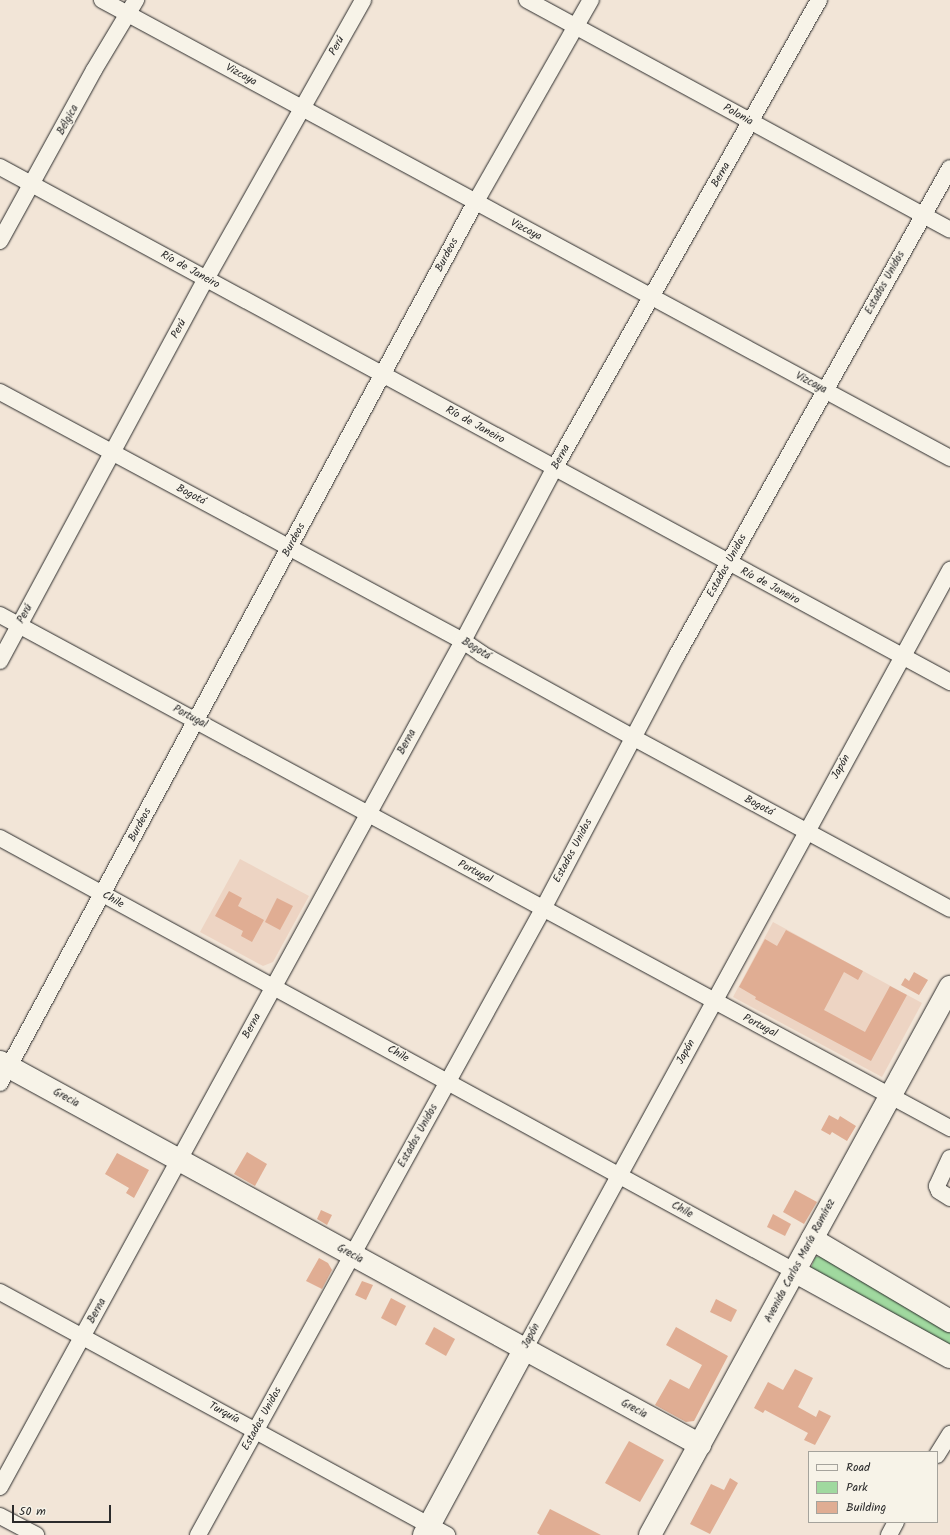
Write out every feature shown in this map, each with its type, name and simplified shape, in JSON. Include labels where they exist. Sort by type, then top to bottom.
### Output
[{"type":"street","name":"Vizcaya","points":[[102,0],[132,7],[302,108],[475,203],[950,458]]},
{"type":"street","name":"Perú","points":[[0,661],[206,279],[363,0]]},
{"type":"street","name":"Polonia","points":[[526,0],[950,230]]},
{"type":"street","name":"Burdeos","points":[[3,1071],[103,894],[475,203],[591,0]]},
{"type":"street","name":"Berna","points":[[0,1487],[463,641],[554,469],[819,0]]},
{"type":"street","name":"Bélgica","points":[[0,241],[94,70],[132,7]]},
{"type":"street","name":"Río de Janeiro","points":[[0,167],[383,374],[554,469],[950,682]]},
{"type":"street","name":"Estados Unidos","points":[[198,1535],[543,909],[634,738],[824,390],[950,168]]},
{"type":"street","name":"Bogotá","points":[[0,392],[463,641],[482,654],[634,738],[950,909]]},
{"type":"street","name":"Japón","points":[[433,1532],[525,1348],[805,831],[950,570]]},
{"type":"street","name":"Portugal","points":[[0,616],[950,1128]]},
{"type":"street","name":"Chile","points":[[0,838],[796,1272]]},
{"type":"street","name":"Avenida Carlos María Ramírez","points":[[650,1535],[796,1272],[812,1239],[950,987]]},
{"type":"street","name":"Grecia","points":[[3,1071],[180,1160],[700,1445]]},
{"type":"street","points":[[944,1195],[938,1180],[950,1158]]},
{"type":"street","points":[[812,1239],[950,1321]]},
{"type":"street","points":[[796,1272],[950,1357]]},
{"type":"street","name":"Turquía","points":[[0,1292],[82,1338],[256,1430],[433,1532]]},
{"type":"street","points":[[938,1453],[950,1434]]},
{"type":"street","points":[[0,1516],[36,1535]]},
{"type":"street","points":[[888,1535],[895,1523]]},
{"type":"shaded area","points":[[240,859],[309,896],[273,962],[263,966],[200,932]]},
{"type":"shaded area","points":[[773,922],[922,1003],[882,1077],[733,997]]},
{"type":"green space","points":[[822,1256],[950,1330],[950,1349],[811,1268],[815,1257]]},
{"type":"building","points":[[229,891],[242,898],[238,906],[264,920],[252,942],[241,936],[243,931],[215,916]]},
{"type":"building","points":[[277,898],[293,906],[280,930],[265,922]]},
{"type":"building","points":[[786,930],[863,971],[858,980],[844,972],[824,1010],[865,1032],[890,986],[907,995],[871,1061],[755,999],[756,997],[739,987],[765,939],[777,946]]},
{"type":"building","points":[[914,972],[928,980],[919,995],[901,985],[905,978],[909,981]]},
{"type":"building","points":[[829,1115],[838,1120],[840,1116],[856,1126],[847,1141],[832,1132],[830,1135],[821,1130]]},
{"type":"building","points":[[247,1152],[267,1164],[255,1186],[234,1174]]},
{"type":"building","points":[[117,1153],[149,1170],[134,1198],[126,1193],[129,1188],[105,1174]]},
{"type":"building","points":[[795,1190],[817,1202],[804,1224],[783,1212]]},
{"type":"building","points":[[321,1210],[332,1215],[327,1225],[317,1219]]},
{"type":"building","points":[[773,1214],[791,1224],[785,1236],[767,1227]]},
{"type":"building","points":[[319,1258],[328,1263],[332,1270],[322,1289],[306,1281]]},
{"type":"building","points":[[362,1281],[373,1285],[366,1300],[355,1295]]},
{"type":"building","points":[[391,1298],[406,1306],[396,1326],[381,1318]]},
{"type":"building","points":[[716,1299],[737,1310],[731,1322],[710,1312]]},
{"type":"building","points":[[434,1327],[455,1339],[446,1356],[425,1344]]},
{"type":"building","points":[[676,1327],[728,1356],[694,1421],[686,1422],[655,1405],[670,1379],[689,1389],[702,1365],[666,1345]]},
{"type":"building","points":[[795,1369],[813,1378],[798,1407],[816,1417],[819,1410],[831,1416],[815,1445],[804,1440],[808,1433],[765,1410],[763,1413],[754,1408],[768,1382],[783,1390]]},
{"type":"building","points":[[629,1441],[664,1460],[640,1502],[605,1483]]},
{"type":"building","points":[[730,1478],[738,1483],[710,1534],[690,1524],[711,1484],[724,1490]]},
{"type":"building","points":[[550,1509],[601,1535],[540,1535],[537,1533]]}]
